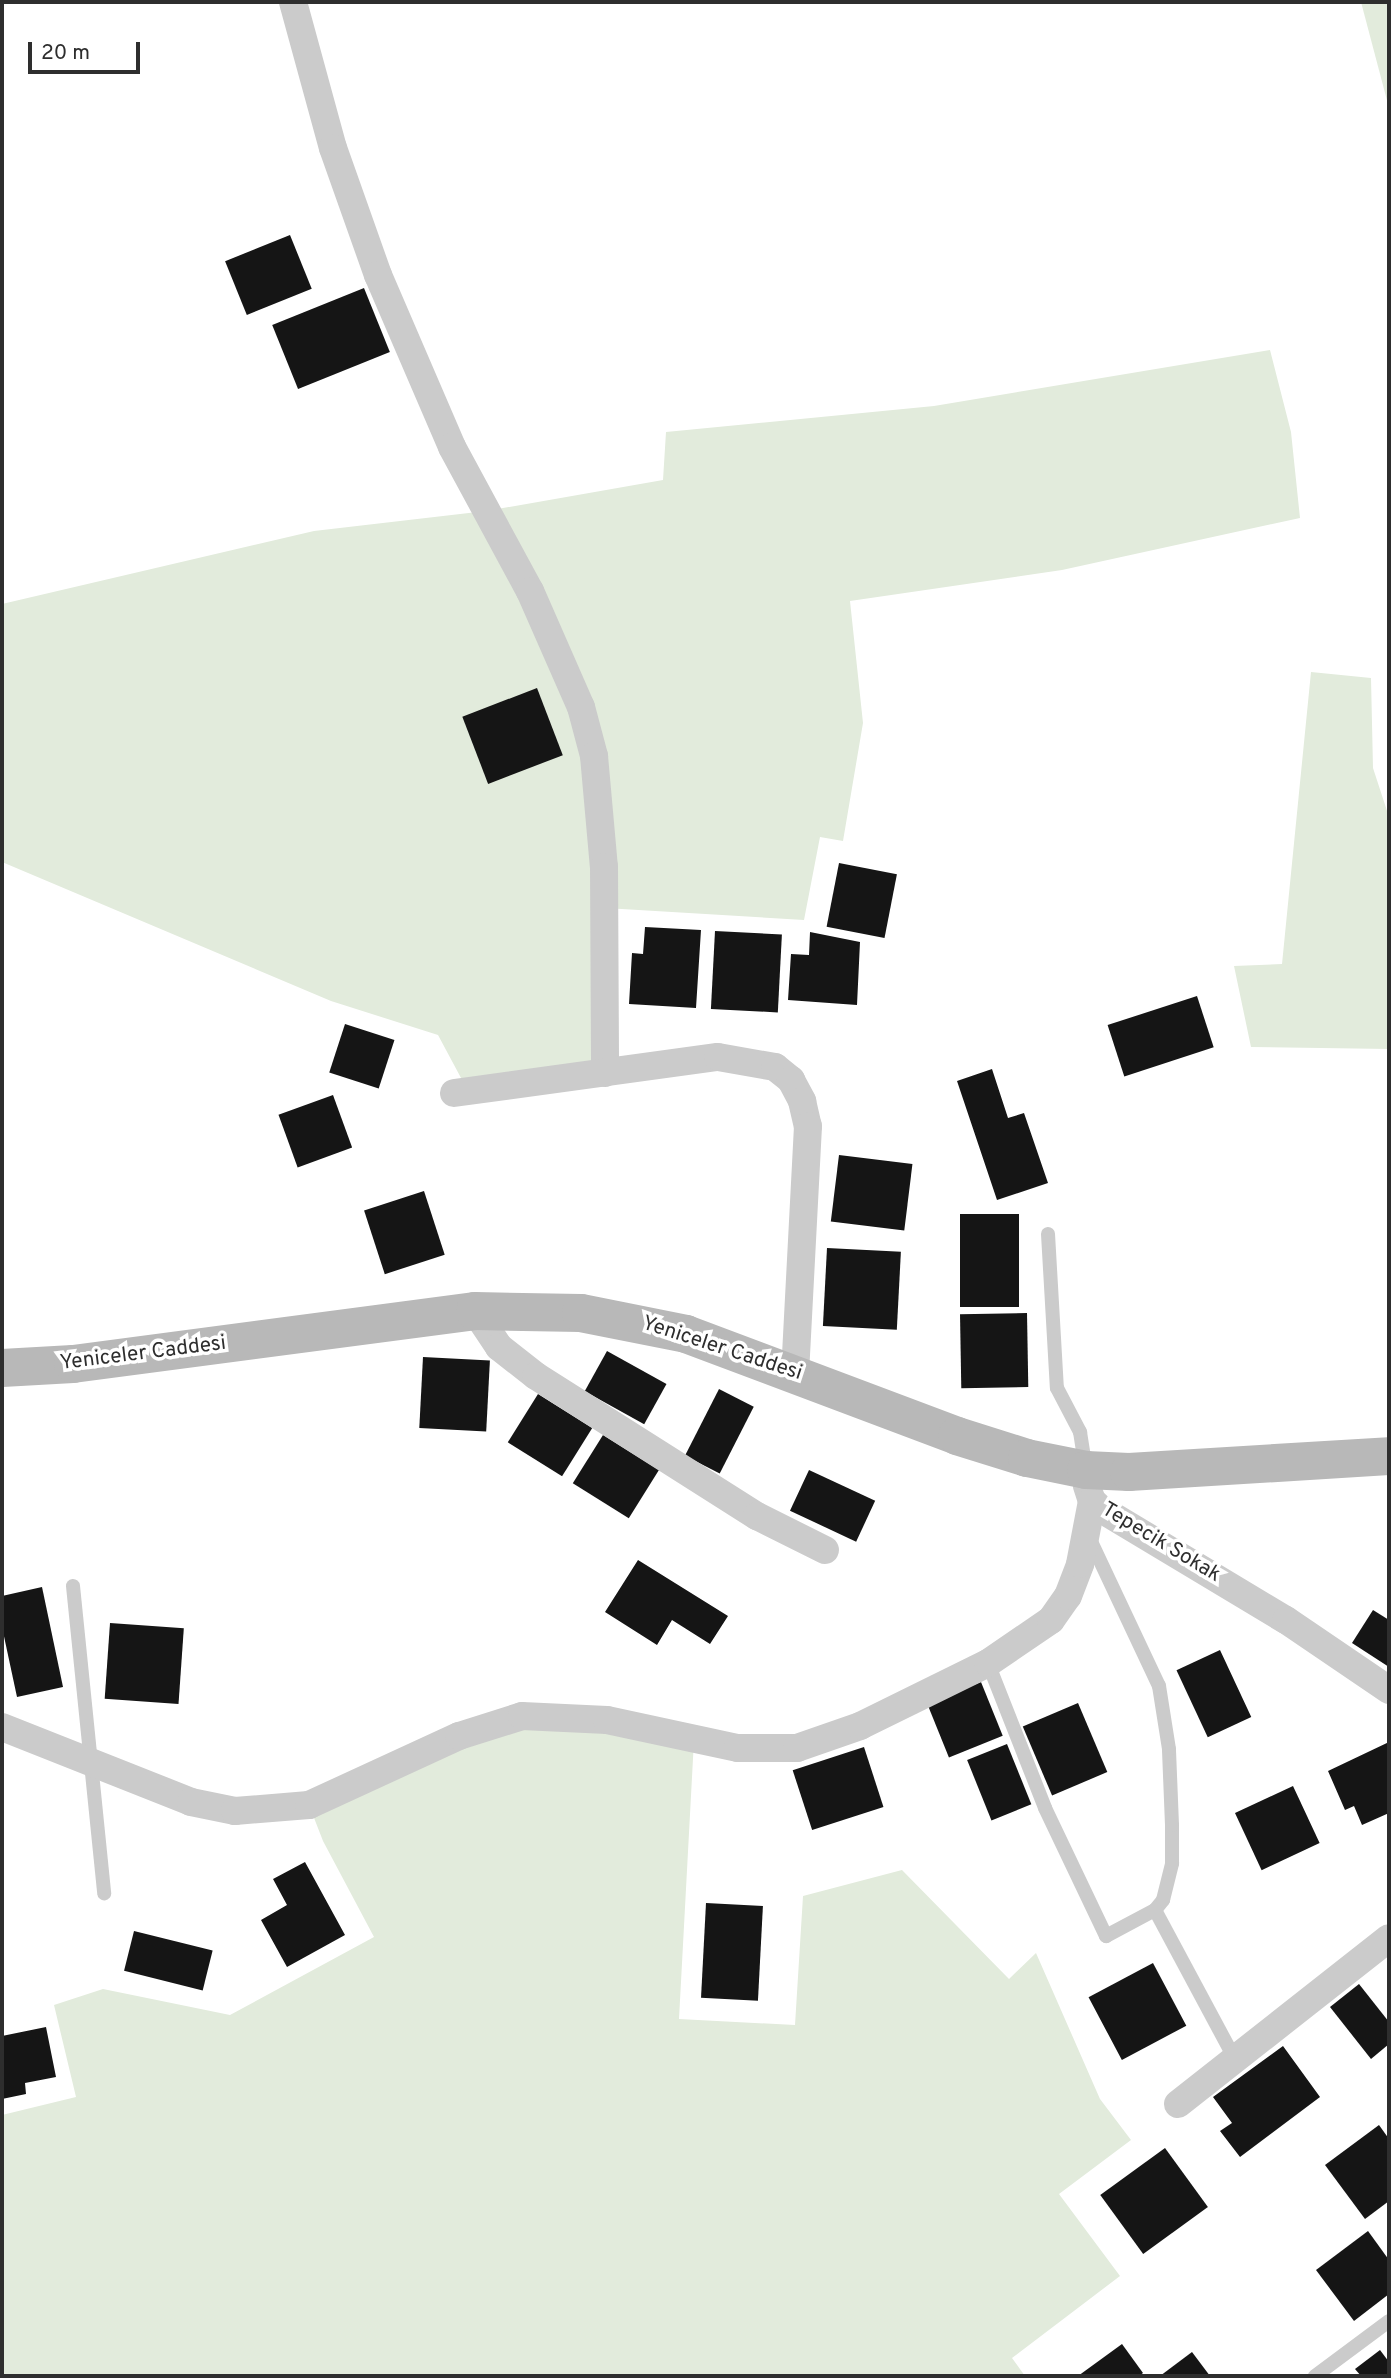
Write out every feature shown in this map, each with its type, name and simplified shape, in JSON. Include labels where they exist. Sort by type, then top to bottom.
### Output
[{"type":"street","points":[[293,2],[333,148],[378,275],[452,447],[530,591],[582,707],[594,756],[604,867],[605,1073]]},
{"type":"street","points":[[454,1093],[719,1057],[757,1061],[791,1080],[802,1101],[807,1126],[795,1372]]},
{"type":"street","name":"Yeniceler Caddesi","points":[[2,1368],[73,1364],[475,1311],[521,1309],[631,1320],[795,1372],[957,1436],[1027,1458],[1089,1485],[1129,1472],[1389,1456]]},
{"type":"street","points":[[475,1311],[499,1347],[536,1376],[757,1516],[825,1550]]},
{"type":"street","points":[[2,1727],[214,1808],[287,1809],[344,1792],[460,1736],[522,1716],[607,1720],[738,1748],[797,1748],[860,1726],[988,1662],[1051,1620],[1068,1596],[1088,1534],[1089,1485]]},
{"type":"street","name":"Tepecik Sokak","points":[[1089,1485],[1389,1690]]},
{"type":"street","points":[[1178,2104],[1389,1938]]},
{"type":"lane","points":[[1048,1234],[1057,1388],[1080,1432],[1089,1485]]},
{"type":"lane","points":[[988,1662],[1045,1808],[1106,1936],[1154,1910],[1163,1900],[1172,1863],[1165,1714],[1145,1649],[1088,1534]]},
{"type":"lane","points":[[73,1586],[104,1893]]},
{"type":"lane","points":[[1154,1910],[1235,2059]]},
{"type":"lane","points":[[1315,2376],[1389,2321]]},
{"type":"green space","points":[[1361,2],[1389,2],[1389,108]]},
{"type":"green space","points":[[1270,350],[1291,432],[1300,518],[1062,570],[850,601],[863,723],[843,841],[820,837],[804,920],[605,908],[605,1073],[468,1091],[438,1035],[331,1001],[2,862],[2,604],[314,531],[486,511],[663,480],[666,432],[934,406]]},
{"type":"green space","points":[[1311,672],[1371,678],[1373,768],[1389,817],[1389,1049],[1251,1047],[1234,966],[1282,964]]},
{"type":"green space","points":[[497,1722],[694,1740],[679,2019],[795,2025],[803,1896],[902,1870],[1009,1979],[1036,1953],[1100,2099],[1131,2140],[1059,2194],[1120,2276],[1012,2358],[1025,2376],[2,2376],[2,2115],[76,2097],[54,2005],[103,1989],[230,2015],[374,1937],[323,1841],[309,1805]]},
{"type":"building","points":[[290,235],[312,289],[247,315],[225,261]]},
{"type":"building","points":[[364,288],[390,352],[298,389],[272,325]]},
{"type":"building","points":[[537,688],[563,755],[488,784],[462,717]]},
{"type":"building","points":[[839,863],[897,874],[885,938],[827,927]]},
{"type":"building","points":[[645,927],[701,930],[696,1008],[629,1004],[632,953],[643,954]]},
{"type":"building","points":[[715,931],[782,935],[778,1012],[711,1009]]},
{"type":"building","points":[[810,932],[860,942],[857,1005],[788,1000],[791,954],[809,955]]},
{"type":"building","points":[[1197,996],[1214,1047],[1124,1076],[1108,1025]]},
{"type":"building","points":[[345,1024],[394,1040],[379,1089],[329,1073]]},
{"type":"building","points":[[992,1069],[1008,1118],[1024,1113],[1048,1183],[997,1200],[957,1081]]},
{"type":"building","points":[[333,1095],[352,1148],[298,1167],[278,1115]]},
{"type":"building","points":[[839,1155],[912,1164],[904,1231],[831,1222]]},
{"type":"building","points":[[424,1191],[445,1255],[385,1274],[364,1210]]},
{"type":"building","points":[[960,1214],[1019,1214],[1019,1307],[960,1307]]},
{"type":"building","points":[[827,1248],[901,1252],[897,1330],[823,1326]]},
{"type":"building","points":[[1027,1313],[1028,1387],[961,1388],[960,1314]]},
{"type":"building","points":[[607,1351],[666,1384],[644,1424],[585,1391]]},
{"type":"building","points":[[423,1357],[490,1361],[486,1431],[419,1428]]},
{"type":"building","points":[[719,1389],[754,1407],[720,1474],[685,1456]]},
{"type":"building","points":[[538,1394],[592,1428],[562,1476],[508,1442]]},
{"type":"building","points":[[603,1435],[659,1470],[629,1518],[573,1483]]},
{"type":"building","points":[[809,1470],[875,1501],[856,1542],[790,1511]]},
{"type":"building","points":[[638,1560],[728,1616],[710,1644],[672,1620],[657,1645],[605,1612]]},
{"type":"building","points":[[42,1587],[63,1687],[17,1697],[2,1627],[2,1596]]},
{"type":"building","points":[[1373,1610],[1389,1620],[1389,1667],[1352,1643]]},
{"type":"building","points":[[110,1623],[184,1628],[179,1704],[105,1699]]},
{"type":"building","points":[[1220,1650],[1251,1717],[1208,1737],[1176,1670]]},
{"type":"building","points":[[981,1682],[1003,1736],[949,1758],[927,1704]]},
{"type":"building","points":[[1078,1703],[1107,1772],[1052,1795],[1023,1726]]},
{"type":"building","points":[[1389,1742],[1389,1813],[1362,1825],[1354,1806],[1345,1810],[1328,1771]]},
{"type":"building","points":[[1007,1744],[1031,1804],[991,1820],[967,1760]]},
{"type":"building","points":[[864,1747],[883,1807],[812,1830],[793,1770]]},
{"type":"building","points":[[1293,1786],[1320,1843],[1262,1870],[1235,1813]]},
{"type":"building","points":[[305,1862],[345,1935],[287,1967],[261,1920],[287,1905],[273,1879]]},
{"type":"building","points":[[706,1903],[763,1906],[758,2001],[701,1998]]},
{"type":"building","points":[[134,1931],[213,1951],[203,1990],[124,1971]]},
{"type":"building","points":[[1153,1963],[1186,2026],[1122,2060],[1089,1997]]},
{"type":"building","points":[[1359,1984],[1389,2022],[1389,2044],[1371,2059],[1330,2007]]},
{"type":"building","points":[[46,2027],[56,2077],[25,2083],[26,2094],[2,2099],[2,2036]]},
{"type":"building","points":[[1283,2046],[1320,2097],[1240,2157],[1220,2131],[1232,2123],[1213,2097]]},
{"type":"building","points":[[1379,2125],[1389,2139],[1389,2201],[1365,2219],[1325,2165]]},
{"type":"building","points":[[1165,2148],[1208,2207],[1143,2254],[1100,2195]]},
{"type":"building","points":[[1368,2231],[1389,2260],[1389,2294],[1354,2321],[1316,2270]]},
{"type":"building","points":[[1122,2344],[1143,2373],[1139,2376],[1078,2376]]},
{"type":"building","points":[[1380,2350],[1389,2362],[1389,2376],[1361,2376],[1355,2369]]},
{"type":"building","points":[[1192,2352],[1210,2376],[1160,2376]]}]
